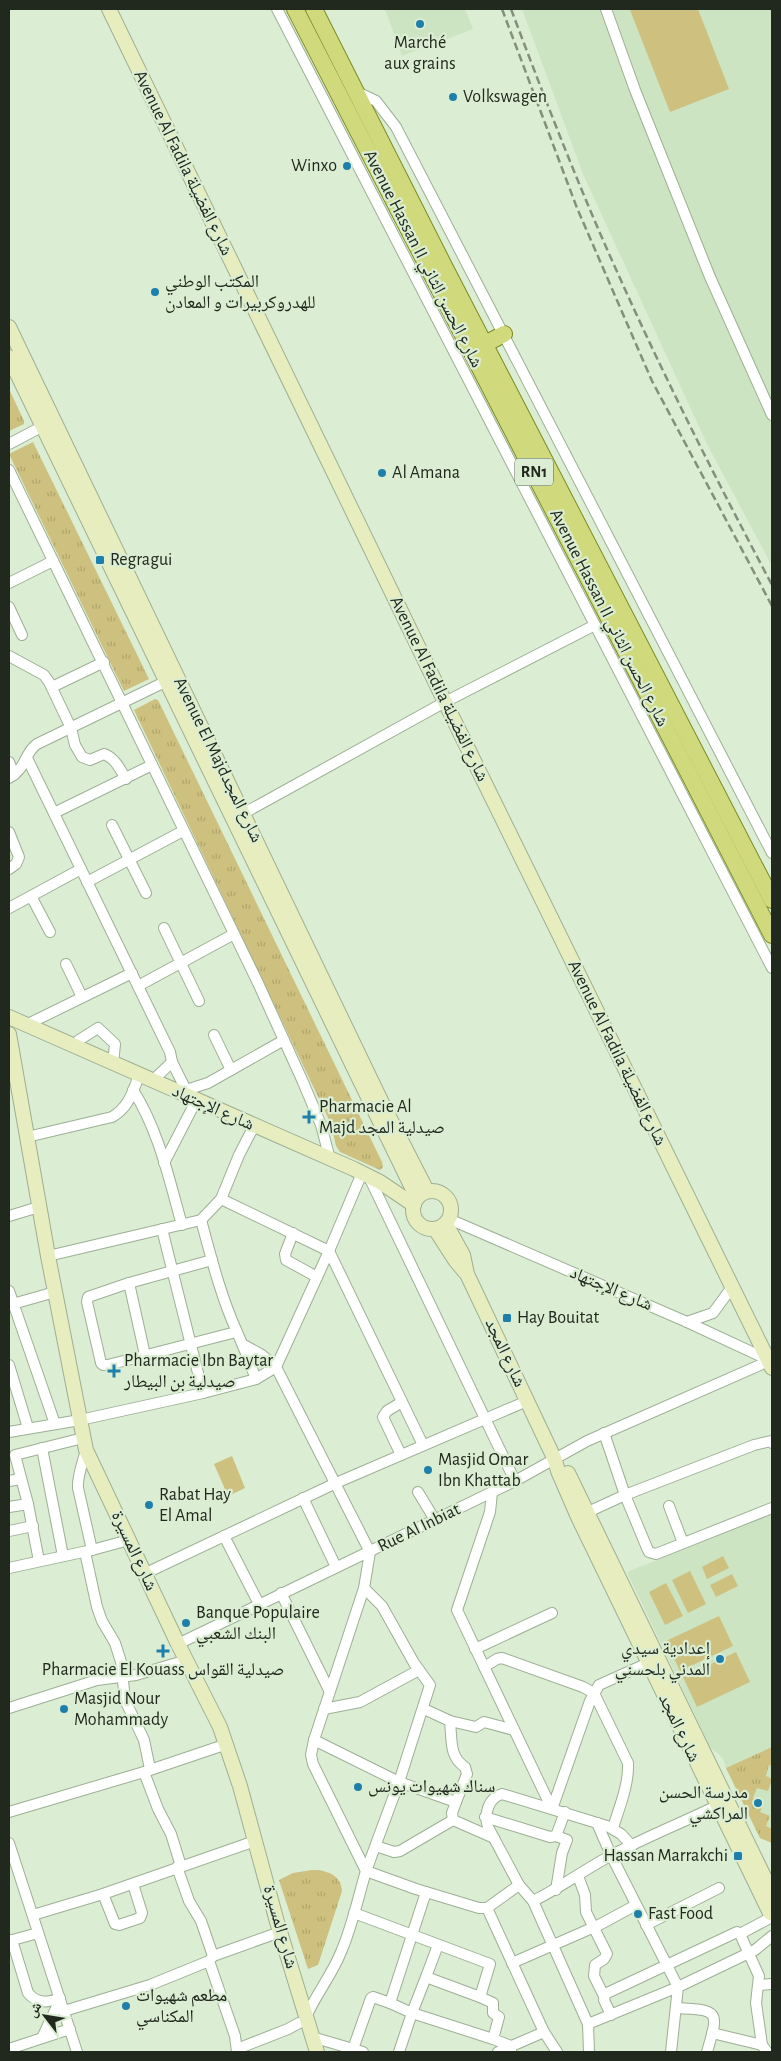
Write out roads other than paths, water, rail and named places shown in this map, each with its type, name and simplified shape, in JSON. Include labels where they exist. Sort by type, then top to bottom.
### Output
[{"type":"main road","name":"Avenue Hassan II شارع الحسن الثاني","points":[[295,9],[332,98],[731,872],[772,935]]},
{"type":"main road","name":"Avenue Hassan II شارع الحسن الثاني","points":[[314,9],[772,900]]},
{"type":"main road","points":[[485,344],[504,334]]},
{"type":"street","name":"Avenue Al Fadila شارع الفضيلة","points":[[109,9],[445,702],[771,1363]]},
{"type":"street","points":[[277,9],[332,98]]},
{"type":"street","points":[[606,9],[635,90],[710,277],[772,416]]},
{"type":"street","points":[[356,91],[376,101],[396,127],[772,853]]},
{"type":"street","points":[[370,171],[596,625],[641,697]]},
{"type":"street","name":"Avenue El Majdشارع المجد","points":[[9,327],[48,423],[205,750],[384,1105],[419,1198]]},
{"type":"street","name":"Avenue El Majdشارع المجد","points":[[9,357],[48,423]]},
{"type":"street","points":[[9,444],[48,423]]},
{"type":"street","points":[[9,470],[104,662],[122,704],[284,1040],[321,1125],[330,1159]]},
{"type":"street","points":[[9,583],[53,561]]},
{"type":"street","points":[[9,607],[22,635]]},
{"type":"street","points":[[238,817],[445,702],[596,625]]},
{"type":"street","points":[[9,656],[44,675],[52,687],[82,757],[90,760],[104,754],[117,765],[126,778]]},
{"type":"street","points":[[52,687],[104,662]]},
{"type":"street","points":[[9,762],[12,776],[20,770],[33,747],[171,679]]},
{"type":"street","points":[[27,758],[170,1052],[172,1062],[189,1096]]},
{"type":"street","points":[[54,813],[152,765]]},
{"type":"street","points":[[112,825],[146,893]]},
{"type":"street","points":[[87,882],[183,831]]},
{"type":"street","points":[[9,832],[19,857],[16,864],[9,869]]},
{"type":"street","points":[[9,908],[81,869]]},
{"type":"street","points":[[731,872],[772,968]]},
{"type":"street","points":[[31,896],[50,932]]},
{"type":"street","points":[[164,928],[199,1001]]},
{"type":"street","points":[[138,986],[234,934]]},
{"type":"street","points":[[66,964],[82,997]]},
{"type":"street","points":[[26,1025],[132,973]]},
{"type":"street","name":"شارع الإجتهاد","points":[[9,1017],[419,1198]]},
{"type":"street","points":[[73,1046],[98,1028],[115,1044],[113,1064]]},
{"type":"street","name":"شارع المسيرة","points":[[9,1034],[48,1256],[85,1444],[144,1574],[227,1744],[303,2020],[317,2052]]},
{"type":"street","points":[[214,1034],[231,1070]]},
{"type":"street","points":[[164,1163],[189,1096],[208,1083],[284,1040]]},
{"type":"street","points":[[152,1081],[172,1062]]},
{"type":"street","points":[[27,1137],[112,1118],[122,1111],[139,1076]]},
{"type":"street","points":[[133,1090],[145,1109],[155,1133],[182,1225]]},
{"type":"street","points":[[48,1256],[201,1220],[221,1199],[239,1155],[254,1126]]},
{"type":"street","points":[[9,1432],[80,1420],[203,1393],[256,1379],[276,1367],[365,1175]]},
{"type":"street","points":[[365,1175],[515,1481]]},
{"type":"street","name":"شارع المجد","points":[[419,1198],[435,1191],[447,1198],[451,1212],[444,1224],[463,1256],[468,1274],[555,1460],[578,1517],[648,1662],[722,1804],[772,1893]]},
{"type":"street","points":[[419,1198],[413,1211],[418,1223],[423,1227],[444,1224]]},
{"type":"street","points":[[221,1199],[329,1251],[423,1446]]},
{"type":"street","points":[[9,1216],[39,1207]]},
{"type":"street","points":[[201,1220],[236,1332],[244,1345],[256,1379]]},
{"type":"street","name":"شارع الإجتهاد","points":[[444,1224],[687,1322],[771,1363]]},
{"type":"street","points":[[162,1229],[203,1393]]},
{"type":"street","points":[[293,1233],[285,1254],[286,1260],[317,1277]]},
{"type":"street","points":[[212,1260],[129,1283],[88,1297],[88,1308],[101,1363],[104,1365],[145,1356],[236,1332]]},
{"type":"street","points":[[129,1283],[145,1356]]},
{"type":"street","points":[[687,1322],[713,1312],[732,1287]]},
{"type":"street","points":[[9,1291],[11,1304],[55,1424]]},
{"type":"street","points":[[11,1304],[55,1292]]},
{"type":"street","points":[[244,1345],[262,1355],[276,1367],[370,1552],[364,1588],[329,1690],[311,1755],[313,1764],[366,1872],[462,1904],[487,1908],[519,1885]]},
{"type":"street","name":"Rue Al Inbiat","points":[[178,1644],[515,1481],[587,1441],[771,1363]]},
{"type":"street","points":[[9,1365],[28,1428]]},
{"type":"street","points":[[144,1574],[336,1483],[527,1401]]},
{"type":"street","points":[[401,1455],[383,1417],[387,1411],[402,1402]]},
{"type":"street","points":[[604,1433],[625,1495],[649,1552],[656,1554],[772,1508]]},
{"type":"street","points":[[588,1512],[625,1495],[754,1445],[771,1441],[772,1443]]},
{"type":"street","points":[[38,1562],[22,1479],[12,1455],[42,1448],[85,1444],[83,1467],[78,1480],[78,1488],[97,1607],[102,1621],[115,1643],[123,1676],[125,1700],[144,1740],[147,1771],[158,1809],[171,1834],[189,1901],[201,1921],[237,2051],[288,2029],[303,2020],[333,1969],[341,1952],[366,1872],[424,1709],[430,1686],[382,1606],[364,1588]]},
{"type":"street","points":[[42,1448],[64,1556]]},
{"type":"street","name":"شارع المجد","points":[[555,1460],[570,1477],[588,1512],[722,1804],[771,1916]]},
{"type":"street","points":[[9,1481],[22,1479]]},
{"type":"street","points":[[418,1492],[435,1520]]},
{"type":"street","points":[[492,1492],[490,1512],[457,1610],[552,1809]]},
{"type":"street","points":[[303,1498],[336,1568]]},
{"type":"street","points":[[9,1507],[28,1504]]},
{"type":"street","points":[[669,1506],[683,1543]]},
{"type":"street","points":[[9,1531],[32,1526]]},
{"type":"street","points":[[224,1536],[259,1604]]},
{"type":"street","points":[[9,1568],[89,1551],[129,1540]]},
{"type":"street","points":[[281,1593],[329,1690]]},
{"type":"street","points":[[476,1649],[552,1613]]},
{"type":"street","points":[[484,1667],[497,1659],[510,1660],[583,1687],[594,1693],[628,1763],[625,1791],[613,1828]]},
{"type":"street","points":[[9,1708],[97,1680],[136,1675],[187,1660]]},
{"type":"street","points":[[552,1809],[594,1693],[599,1685],[648,1662]]},
{"type":"street","points":[[324,1708],[360,1702],[420,1670]]},
{"type":"street","points":[[424,1709],[450,1721],[476,1726],[484,1722],[514,1730]]},
{"type":"street","points":[[450,1721],[454,1755],[458,1762],[465,1767],[467,1774],[452,1813],[454,1820],[494,1838]]},
{"type":"street","points":[[314,1740],[399,1782],[456,1802]]},
{"type":"street","points":[[9,1812],[147,1771],[227,1744]]},
{"type":"street","points":[[589,2052],[588,2024],[533,1902],[519,1885],[485,1817],[493,1799],[502,1794],[613,1828],[632,1846]]},
{"type":"street","points":[[533,1902],[556,1890],[610,1855],[722,1804]]},
{"type":"street","points":[[556,1836],[565,1812]]},
{"type":"street","points":[[485,1817],[550,1837],[556,1836],[567,1840],[562,1853],[556,1890]]},
{"type":"street","points":[[376,1846],[394,1852],[400,1851],[454,1820]]},
{"type":"street","points":[[597,1823],[610,1855],[678,1987],[671,2052]]},
{"type":"street","points":[[32,1915],[133,1884],[179,1866],[255,1841]]},
{"type":"street","points":[[9,1844],[77,2052]]},
{"type":"street","points":[[578,1876],[585,1895],[586,1912],[592,1928],[607,1954],[604,1959],[595,1965],[593,1972],[611,2015]]},
{"type":"street","points":[[102,1894],[115,1924],[140,1918],[142,1913],[133,1884]]},
{"type":"street","points":[[646,1925],[719,1888]]},
{"type":"street","points":[[390,2003],[426,1892]]},
{"type":"street","points":[[512,1963],[592,1928],[636,1905]]},
{"type":"street","points":[[487,1908],[544,2032],[557,2052]]},
{"type":"street","points":[[354,1913],[490,1964],[480,1997]]},
{"type":"street","points":[[604,1996],[666,1964],[734,1933],[740,1934],[771,1916]]},
{"type":"street","points":[[64,2011],[150,1985],[280,1932]]},
{"type":"street","points":[[38,1933],[10,1941],[28,1993],[43,2002],[60,1999]]},
{"type":"street","points":[[712,2033],[764,2049],[756,2004],[759,1985],[757,1969],[740,1934]]},
{"type":"street","points":[[588,2024],[678,1987],[748,1953],[762,1945],[772,1936]]},
{"type":"street","points":[[399,2052],[438,1944]]},
{"type":"street","points":[[426,1976],[493,2003],[493,2012],[499,2017],[493,2039]]},
{"type":"street","points":[[759,1985],[772,1984]]},
{"type":"street","points":[[312,2038],[358,2051],[370,1998],[373,1997],[412,2013],[493,2039],[511,2049]]},
{"type":"street","points":[[42,2038],[60,1999]]},
{"type":"street","points":[[676,2008],[704,2009],[709,2011],[714,2021],[707,2052]]},
{"type":"street","points":[[9,2049],[70,2029]]},
{"type":"street","points":[[498,2052],[511,2049],[544,2032]]},
{"type":"railway","points":[[502,9],[577,208],[652,381],[772,606]]},
{"type":"railway","points":[[511,9],[576,177],[604,243],[693,432],[772,585]]},
{"type":"place","name":"Marché aux grains","points":[[420,24]]},
{"type":"place","name":"Volkswagen","points":[[453,97]]},
{"type":"place","name":"Winxo","points":[[347,166]]},
{"type":"place","name":"المكتب الوطني للهدروكربيرات و المعادن","points":[[155,292]]},
{"type":"place","name":"Al Amana","points":[[382,473]]},
{"type":"place","name":"Regragui","points":[[100,560]]},
{"type":"place","name":"Pharmacie Al Majd صيدلية المجد","points":[[309,1117]]},
{"type":"place","name":"Hay Bouitat","points":[[507,1318]]},
{"type":"place","name":"Pharmacie Ibn Baytar صيدلية بن البيطار","points":[[114,1371]]},
{"type":"place","name":"Masjid Omar Ibn Khattab","points":[[428,1470]]},
{"type":"place","name":"Rabat Hay El Amal","points":[[149,1505]]},
{"type":"place","name":"Banque Populaire البنك الشعبي","points":[[186,1623]]},
{"type":"place","name":"Pharmacie El Kouass صيدلية القواس","points":[[163,1651]]},
{"type":"place","name":"إعدادية سيدي المدني بلحسني","points":[[720,1659]]},
{"type":"place","name":"Masjid Nour Mohammady","points":[[64,1709]]},
{"type":"place","name":"سناك شهيوات يونس","points":[[358,1787]]},
{"type":"place","name":"مدرسة الحسن المراكشي","points":[[758,1803]]},
{"type":"place","name":"Hassan Marrakchi","points":[[738,1856]]},
{"type":"place","name":"Fast Food","points":[[638,1914]]},
{"type":"place","name":"مطعم شهيوات المكناسي","points":[[126,2006]]}]
